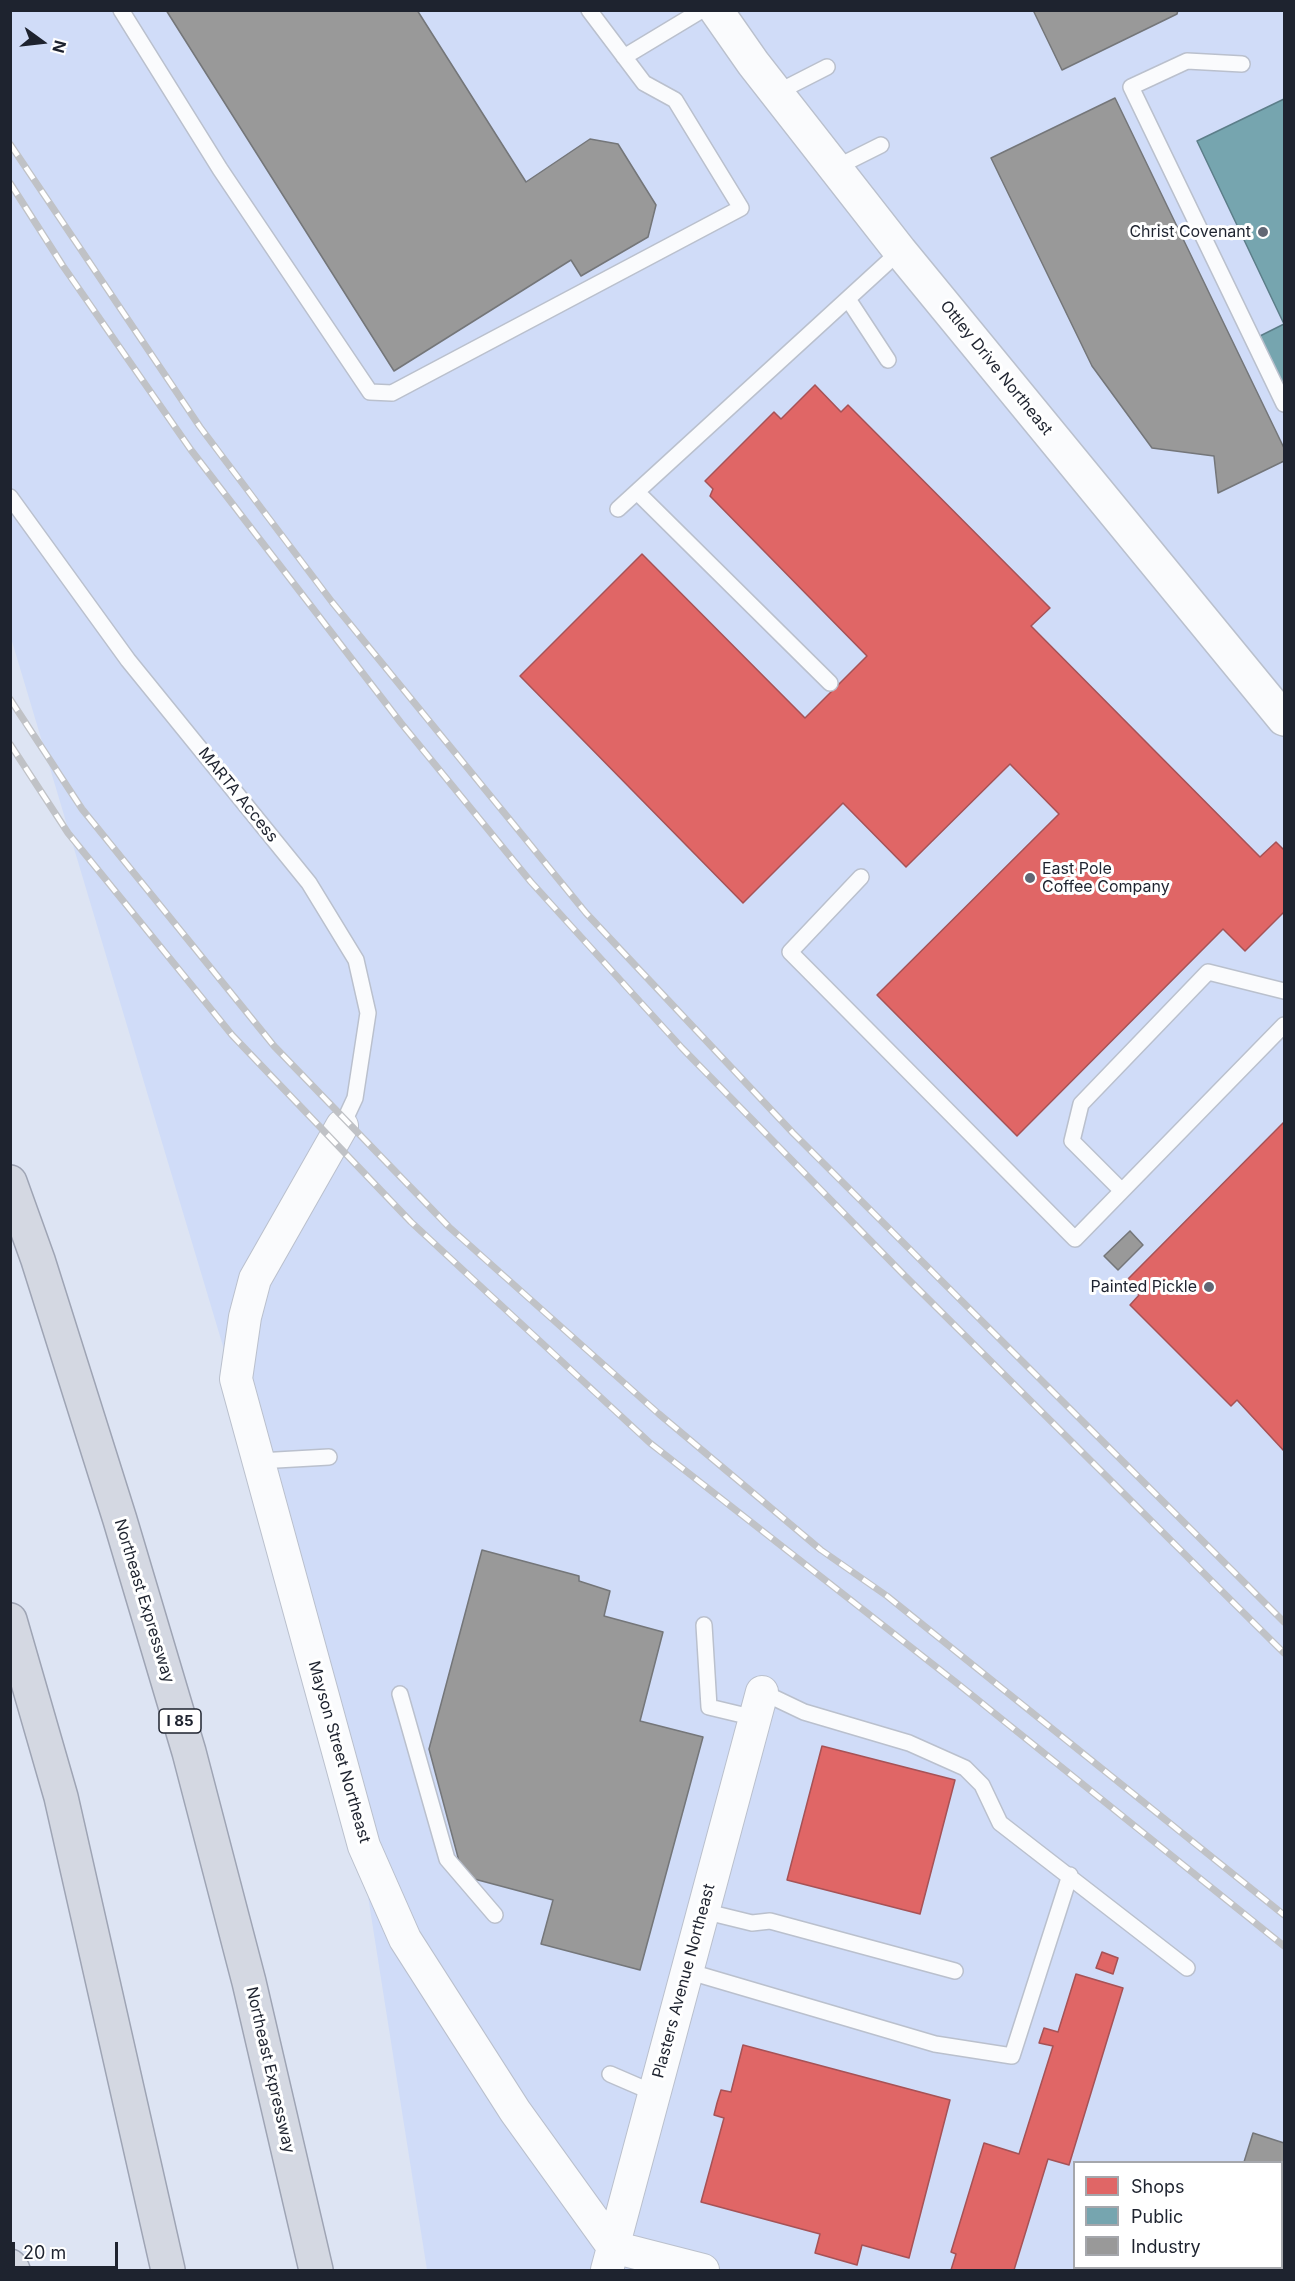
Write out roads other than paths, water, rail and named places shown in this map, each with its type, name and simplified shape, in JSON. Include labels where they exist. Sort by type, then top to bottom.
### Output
[{"type":"highway","name":"Northeast Expressway","points":[[10,1182],[38,1260],[113,1497],[189,1752],[249,1982],[316,2271]]},
{"type":"highway","points":[[10,1620],[61,1797],[168,2271]]},
{"type":"highway","points":[[10,2266],[13,2271]]},
{"type":"street","name":"Ottley Drive Northeast","points":[[716,10],[776,93],[900,251],[1284,719]]},
{"type":"street","name":"Mayson Street Northeast","points":[[342,1126],[255,1279],[245,1317],[236,1379],[364,1845],[405,1939],[610,2259]]},
{"type":"street","name":"Plasters Avenue Northeast","points":[[610,2259],[758,1705]]},
{"type":"street","points":[[610,2259],[703,2271]]},
{"type":"lane","points":[[121,10],[220,169],[370,392],[392,393],[741,208],[675,100],[644,83],[589,10]]},
{"type":"lane","points":[[624,57],[702,10]]},
{"type":"lane","points":[[1242,64],[1187,61],[1131,87],[1284,404]]},
{"type":"lane","points":[[776,93],[827,67]]},
{"type":"lane","points":[[835,168],[881,145]]},
{"type":"lane","points":[[618,509],[900,251]]},
{"type":"lane","points":[[848,299],[888,360]]},
{"type":"lane","points":[[637,492],[830,683]]},
{"type":"lane","name":"MARTA Access","points":[[10,497],[128,660],[309,883],[356,960],[368,1013],[355,1098],[342,1126]]},
{"type":"lane","points":[[861,877],[790,952],[1075,1239],[1284,1025]]},
{"type":"lane","points":[[1122,1191],[1072,1141],[1080,1104],[1208,972],[1284,991]]},
{"type":"lane","points":[[259,1461],[329,1457]]},
{"type":"lane","points":[[704,1625],[709,1707],[758,1705],[804,1712],[909,1743],[965,1768],[982,1785],[1000,1823],[1070,1875],[1187,1968]]},
{"type":"lane","points":[[400,1694],[447,1859],[495,1916]]},
{"type":"lane","points":[[687,1971],[935,2044],[1012,2056],[1070,1875]]},
{"type":"lane","points":[[703,1911],[752,1923],[770,1922],[956,1971]]},
{"type":"lane","points":[[610,2074],[654,2093]]},
{"type":"railway","points":[[10,144],[200,427],[332,602],[586,913],[793,1133],[1284,1622]]},
{"type":"railway","points":[[10,183],[63,266],[191,450],[401,723],[531,882],[682,1048],[905,1276],[1284,1653]]},
{"type":"railway","points":[[10,699],[82,809],[274,1046],[449,1227],[659,1414],[821,1550],[887,1596],[1284,1915]]},
{"type":"railway","points":[[10,744],[68,833],[232,1035],[411,1222],[650,1443],[958,1684],[1284,1946]]},
{"type":"place","name":"Christ Covenant","points":[[1263,232]]},
{"type":"place","name":"East Pole Coffee Company","points":[[1030,878]]},
{"type":"place","name":"Painted Pickle","points":[[1209,1287]]}]
